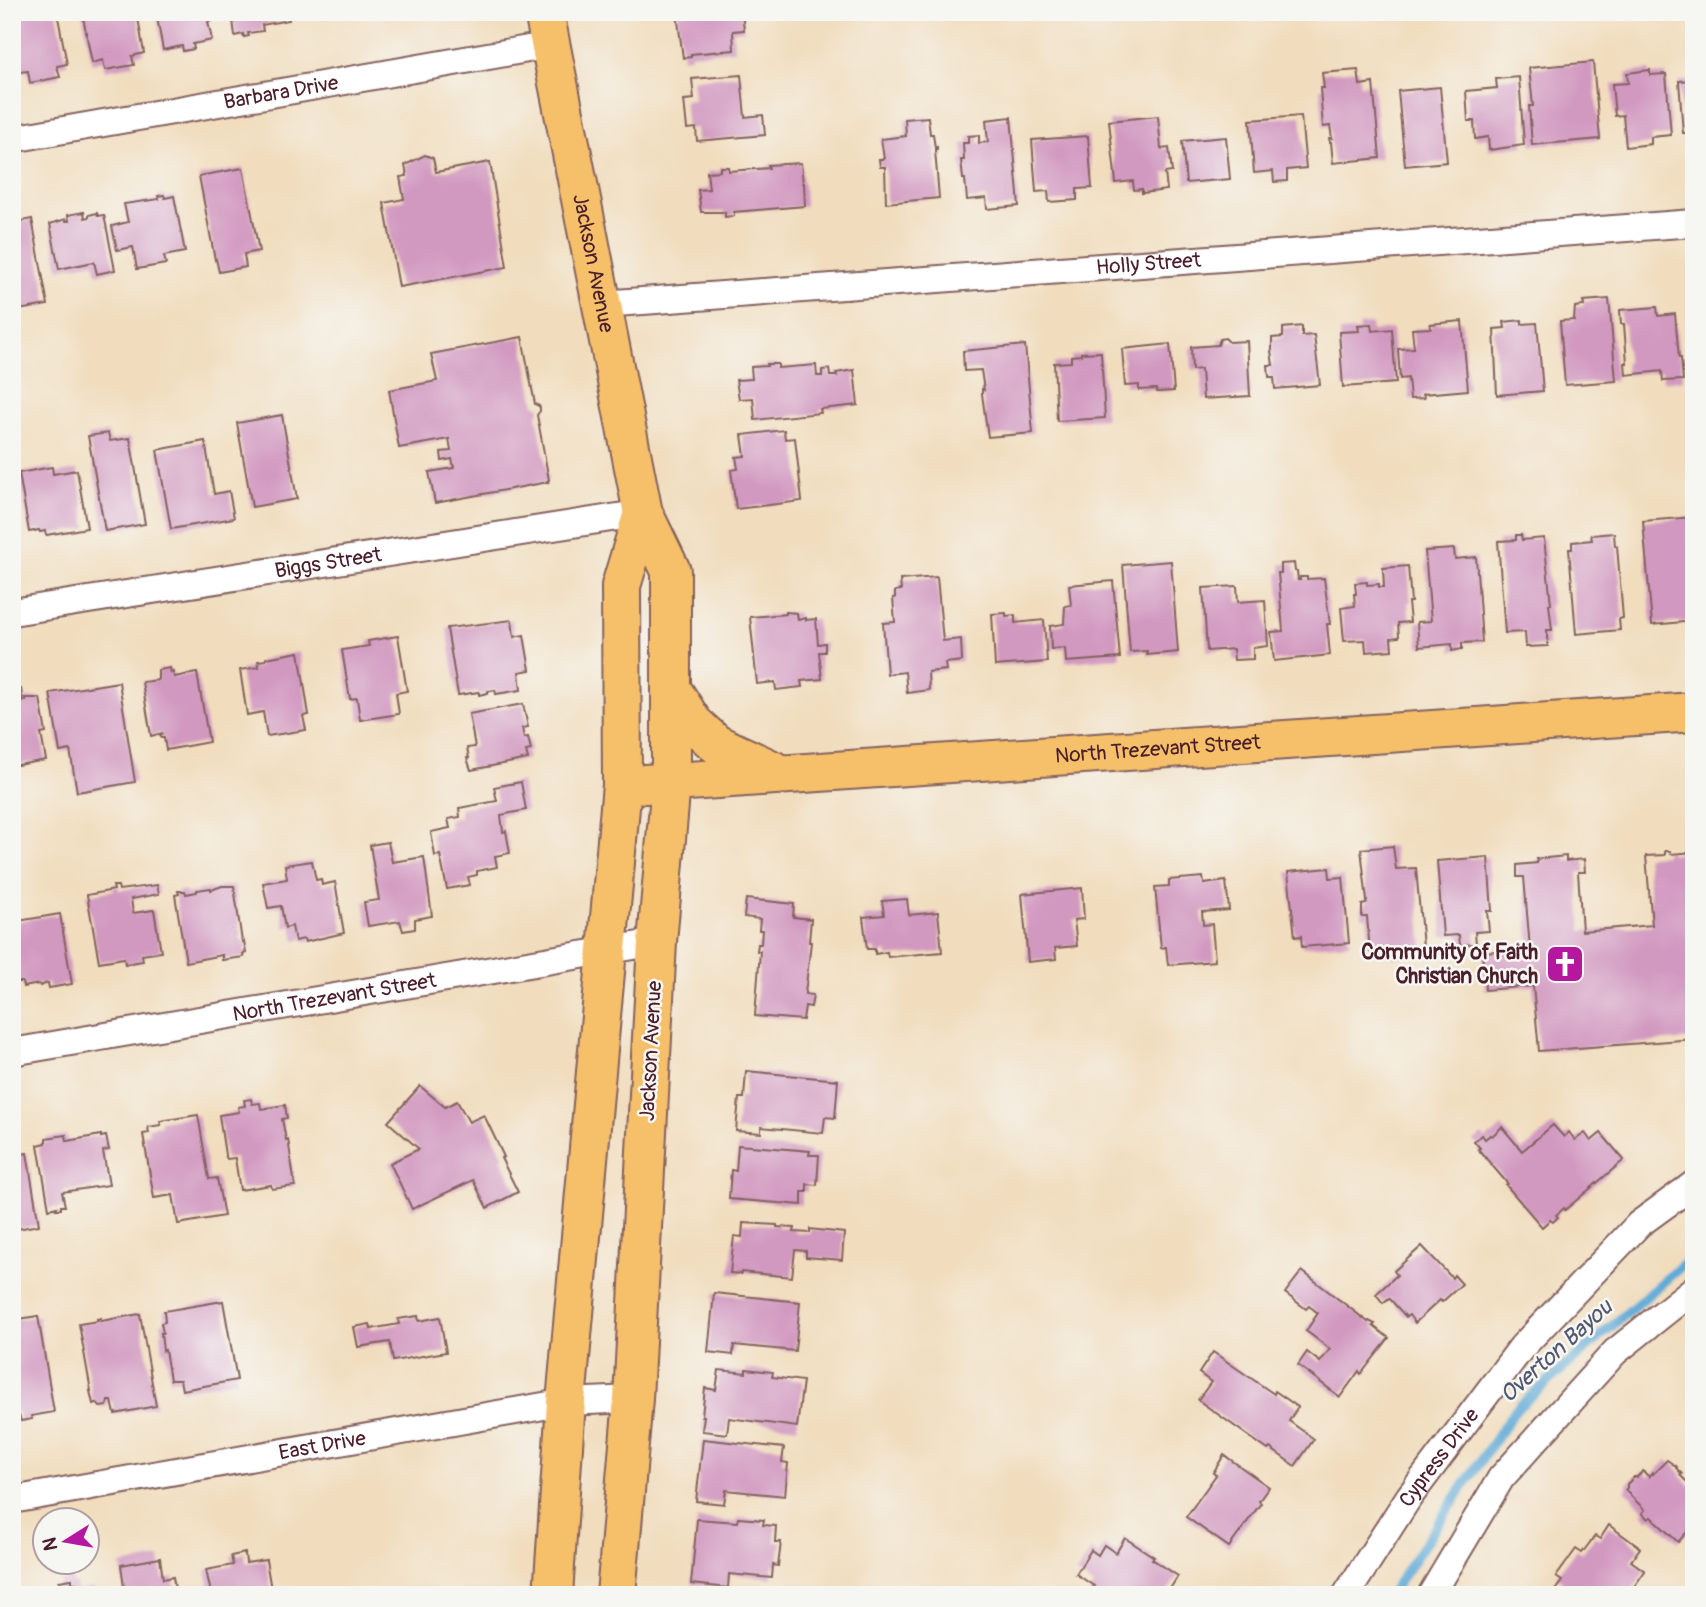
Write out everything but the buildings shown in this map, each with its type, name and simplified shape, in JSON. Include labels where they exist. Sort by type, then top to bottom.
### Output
[{"type":"main road","name":"Jackson Avenue","points":[[547,29],[643,513],[671,571],[671,782],[657,942],[633,1399],[616,1595]]},
{"type":"main road","name":"Jackson Avenue","points":[[553,1595],[566,1402],[622,785],[621,586],[643,513]]},
{"type":"main road","points":[[671,688],[693,723],[716,744],[783,775]]},
{"type":"main road","name":"North Trezevant Street","points":[[622,785],[1694,712]]},
{"type":"street","name":"Barbara Drive","points":[[12,139],[547,29]]},
{"type":"street","name":"Holly Street","points":[[602,304],[1694,223]]},
{"type":"street","name":"Biggs Street","points":[[12,612],[643,513]]},
{"type":"street","name":"North Trezevant Street","points":[[12,1052],[657,942]]},
{"type":"street","name":"Cypress Drive","points":[[1346,1595],[1409,1497],[1522,1347],[1639,1224],[1694,1184]]},
{"type":"street","points":[[1431,1595],[1501,1478],[1615,1352],[1694,1289]]},
{"type":"street","name":"East Drive","points":[[12,1500],[566,1402],[633,1399]]},
{"type":"waterway","name":"Overton Bayou","points":[[1390,1595],[1515,1410],[1694,1255]]},
{"type":"place","name":"Community of Faith Christian Church","points":[[1565,964]]}]
